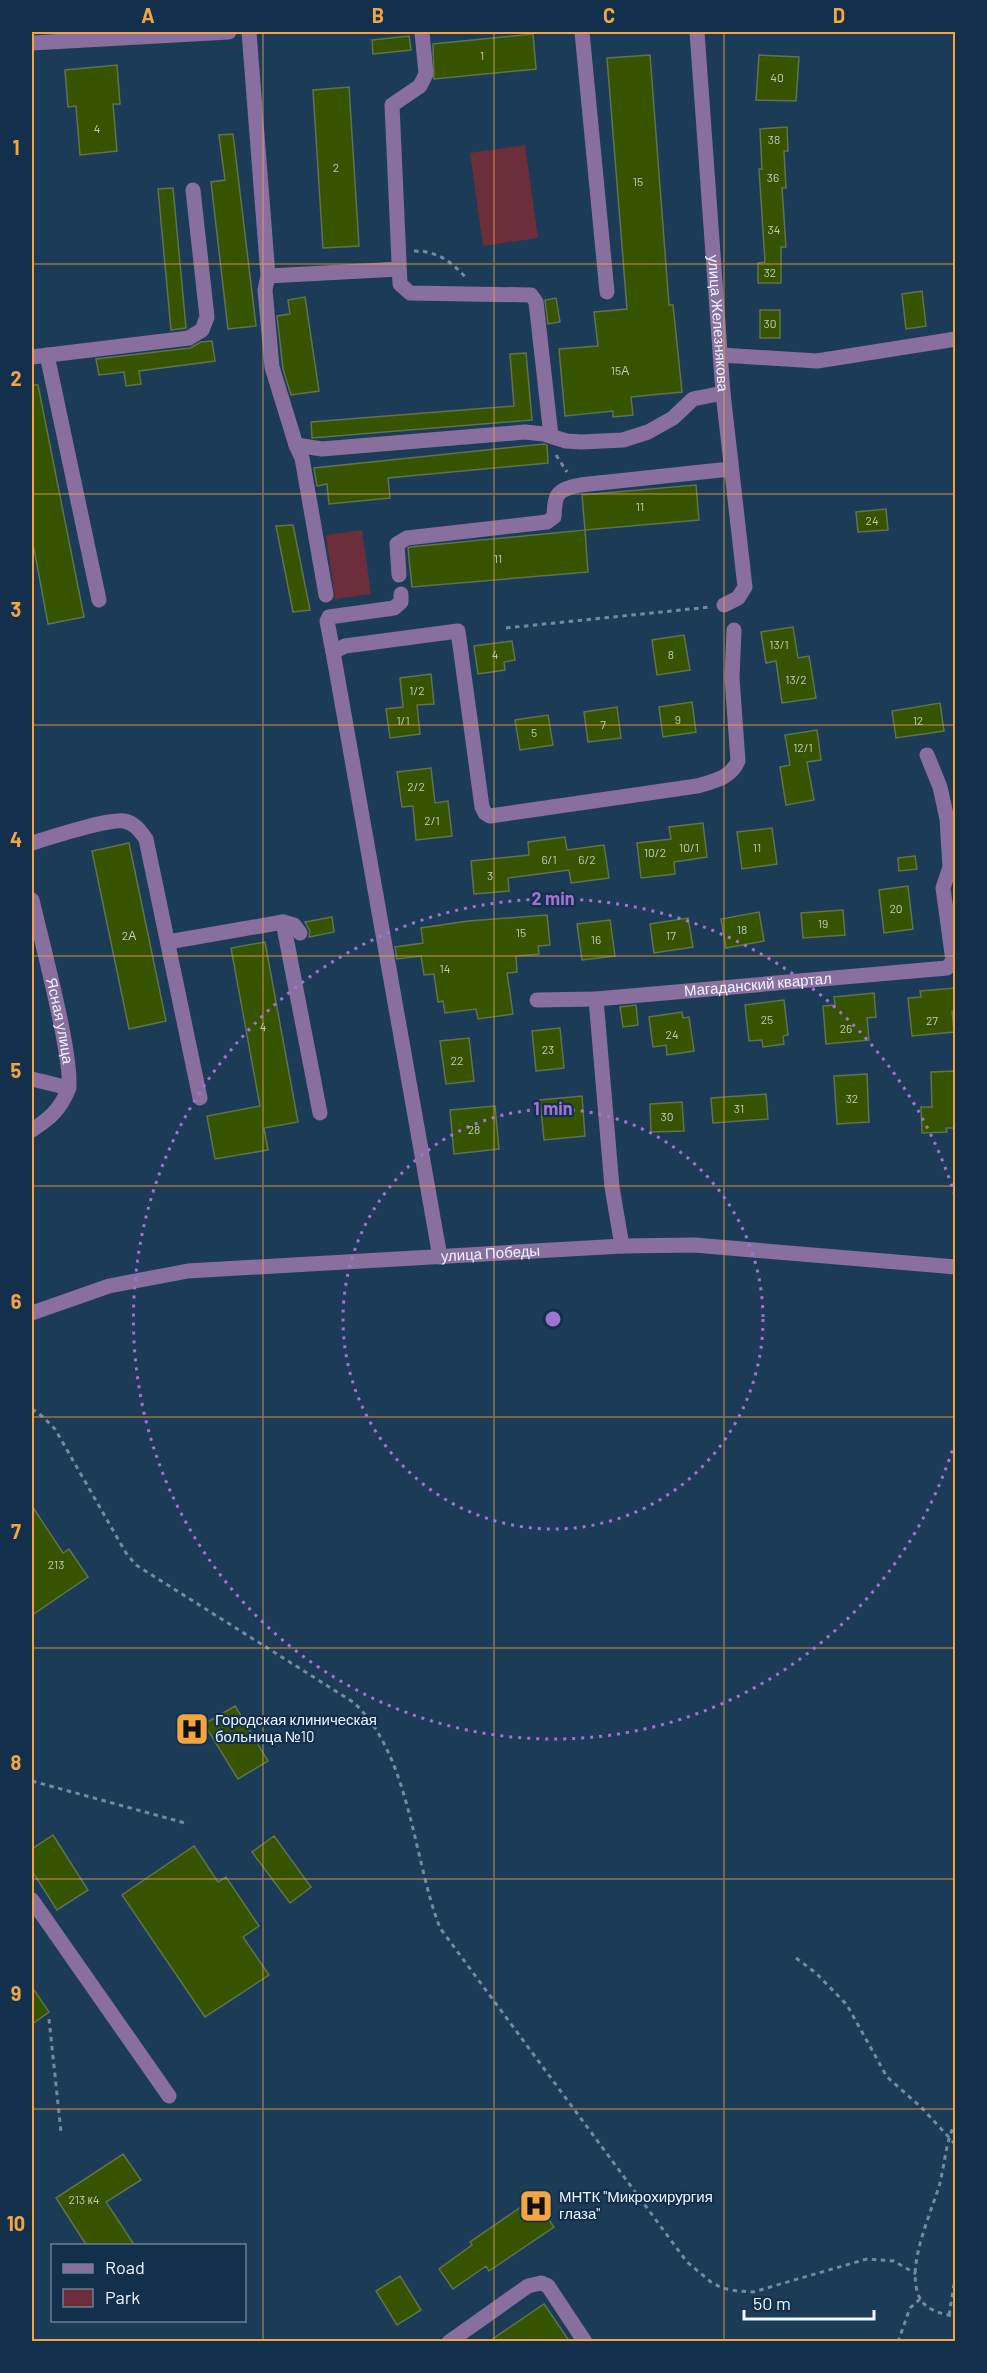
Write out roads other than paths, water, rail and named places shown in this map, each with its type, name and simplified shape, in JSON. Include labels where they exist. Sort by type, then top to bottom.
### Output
[{"type":"street","points":[[32,44],[140,34],[229,32]]},
{"type":"street","points":[[249,32],[268,276],[265,290],[272,367],[302,458],[326,595]]},
{"type":"street","points":[[422,32],[426,74],[420,86],[392,105],[400,284],[410,293],[531,295],[536,302],[550,436]]},
{"type":"street","points":[[582,32],[607,292]]},
{"type":"street","name":"улица Железнякова","points":[[697,32],[723,393],[745,587],[738,598],[724,605]]},
{"type":"street","points":[[32,357],[189,338],[202,330],[207,317],[193,190]]},
{"type":"street","points":[[268,276],[399,269]]},
{"type":"street","points":[[721,356],[817,361],[956,339]]},
{"type":"street","points":[[48,355],[99,600]]},
{"type":"street","points":[[296,445],[322,450],[525,432],[566,441],[623,440],[648,432],[673,417],[693,399],[723,393]]},
{"type":"street","points":[[399,575],[397,544],[407,538],[547,522],[554,517],[554,500],[557,494],[569,487],[730,469]]},
{"type":"street","points":[[400,594],[401,602],[394,608],[329,617],[327,621],[440,1257]]},
{"type":"street","points":[[333,652],[345,646],[458,631],[482,807],[490,816],[697,786],[728,775],[734,770],[738,761],[732,678],[734,630]]},
{"type":"street","name":"Магаданский квартал","points":[[537,1000],[596,999],[947,968],[953,961],[943,888],[951,867],[950,844],[940,787],[927,755]]},
{"type":"street","points":[[32,843],[125,821],[136,826],[146,839],[200,1098]]},
{"type":"street","name":"Ясная улица","points":[[32,900],[68,1057],[69,1088]]},
{"type":"street","points":[[168,942],[283,922],[294,925],[300,933]]},
{"type":"street","points":[[283,922],[320,1113]]},
{"type":"street","points":[[596,999],[612,1187],[622,1246]]},
{"type":"street","points":[[32,1079],[69,1088],[51,1118],[32,1130]]},
{"type":"street","name":"улица Победы","points":[[32,1313],[109,1286],[188,1271],[622,1246],[694,1245],[956,1267]]},
{"type":"street","points":[[32,1900],[169,2096]]},
{"type":"street","points":[[449,2342],[528,2286],[541,2283],[548,2286],[585,2342]]},
{"type":"place","name":"Городская клиническая больница №10","points":[[192,1729]]},
{"type":"place","name":"МНТК \"Микрохирургия глаза\"","points":[[536,2206]]}]
